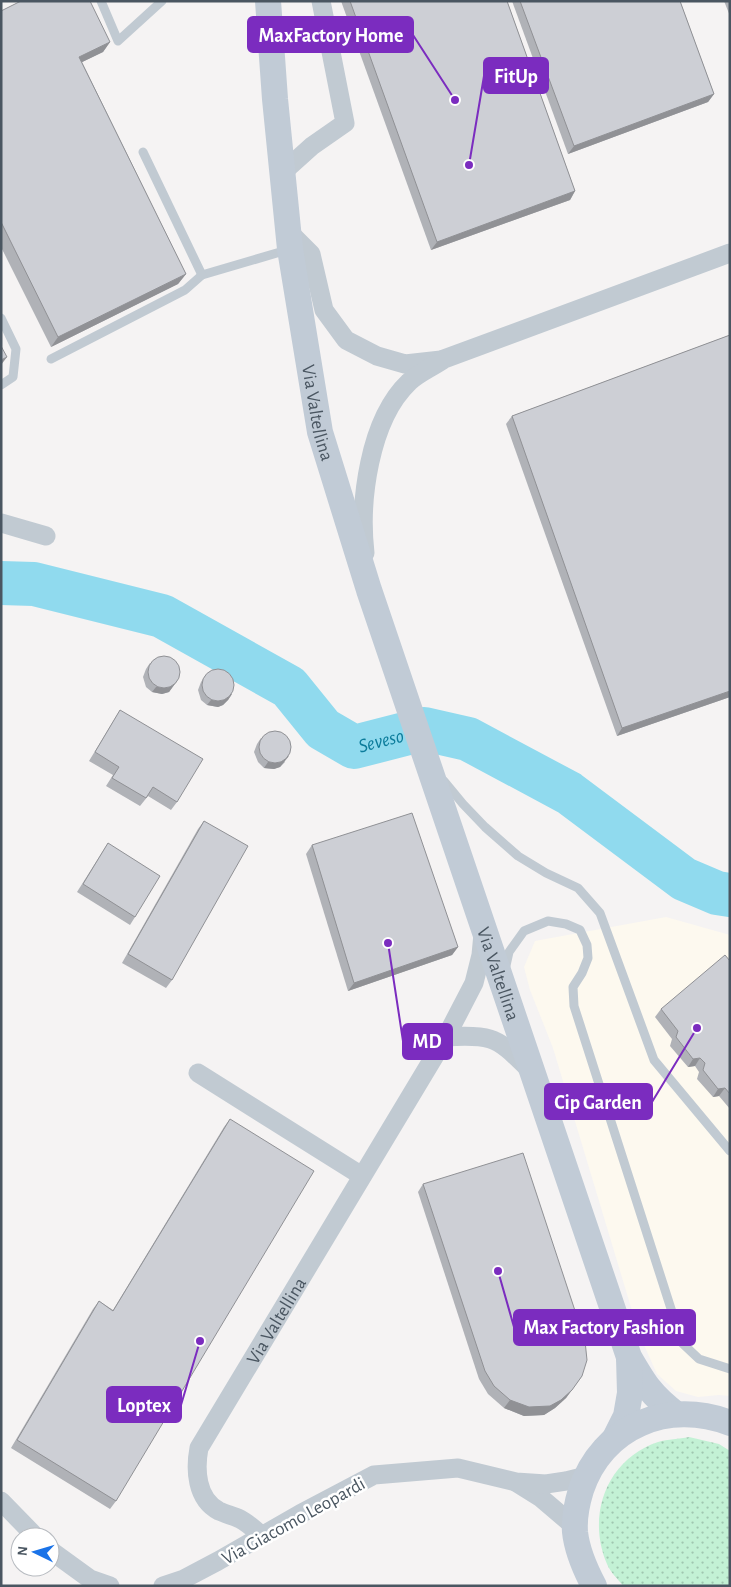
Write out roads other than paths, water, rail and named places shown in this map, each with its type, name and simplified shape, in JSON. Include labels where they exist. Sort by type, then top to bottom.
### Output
[{"type":"street","name":"Via Valtellina","points":[[268,1],[289,240],[320,432],[369,590],[629,1357],[645,1385],[658,1400],[676,1414]]},
{"type":"street","points":[[282,173],[312,146],[345,123],[321,1]]},
{"type":"street","name":"Via Valtellina","points":[[289,240],[311,254],[324,310],[346,340],[376,356],[406,364],[444,359],[730,253]]},
{"type":"street","name":"Via Valtellina","points":[[369,590],[364,541],[365,490],[375,443],[390,406],[409,382],[444,359]]},
{"type":"street","points":[[1,523],[46,536]]},
{"type":"street","name":"Via Valtellina","points":[[262,1536],[242,1520],[216,1510],[205,1499],[198,1483],[196,1465],[199,1448],[446,1037],[474,983],[481,955],[484,927]]},
{"type":"street","points":[[446,1037],[468,1036],[490,1039],[504,1046],[532,1073]]},
{"type":"street","points":[[198,1073],[362,1176]]},
{"type":"street","name":"Via Valtellina","points":[[615,1438],[626,1416],[630,1393],[629,1357]]},
{"type":"street","points":[[594,1586],[582,1564],[575,1527],[577,1504],[586,1476],[598,1456],[615,1438],[634,1426],[653,1418],[676,1414],[704,1415],[730,1423]]},
{"type":"street","name":"Via Giacomo Leopardi","points":[[163,1586],[184,1579],[374,1475],[458,1468],[516,1482],[546,1484],[586,1476]]},
{"type":"street","name":"Via Giacomo Leopardi","points":[[516,1482],[542,1498],[575,1527]]},
{"type":"street","points":[[3,1507],[25,1527]]},
{"type":"street","points":[[60,1557],[90,1579],[110,1586]]},
{"type":"lane","points":[[101,1],[118,41],[158,2]]},
{"type":"lane","points":[[143,152],[202,276]]},
{"type":"lane","points":[[51,359],[185,290],[202,276],[289,240]]},
{"type":"lane","points":[[1,318],[16,349],[13,377],[1,385]]},
{"type":"lane","points":[[427,761],[485,827],[518,856],[546,873],[578,888],[600,913],[654,1060],[730,1151]]},
{"type":"lane","points":[[502,982],[510,952],[524,932],[548,921],[566,924],[580,930],[588,945],[588,958],[582,973],[573,987],[574,1006],[682,1343],[699,1359],[730,1368]]},
{"type":"waterway","name":"Seveso","points":[[1,583],[34,584],[162,616],[289,687],[323,729],[354,747],[424,729],[468,739],[569,793],[684,879],[717,893],[730,895]]},
{"type":"place","name":"MaxFactory Home","points":[[455,100]]},
{"type":"place","name":"FitUp","points":[[469,165]]},
{"type":"place","name":"MD","points":[[388,943]]},
{"type":"place","name":"Cip Garden","points":[[697,1028]]},
{"type":"place","name":"Max Factory Fashion","points":[[498,1271]]},
{"type":"place","name":"Loptex","points":[[200,1341]]}]
